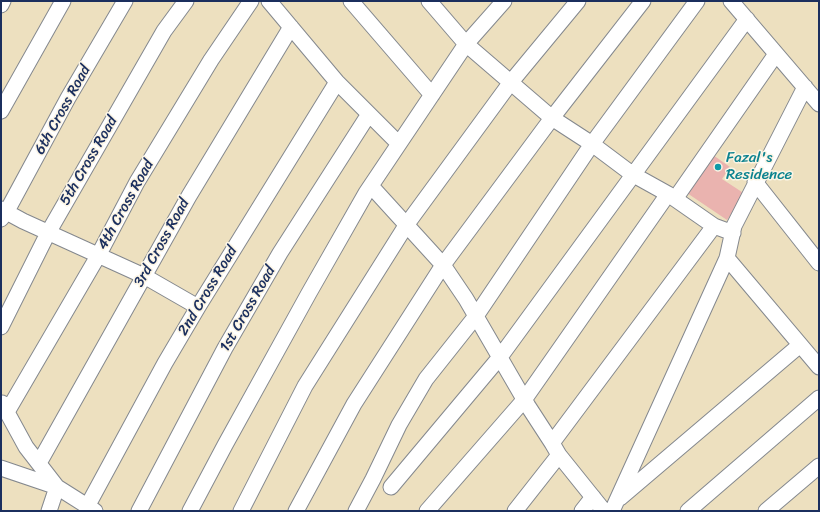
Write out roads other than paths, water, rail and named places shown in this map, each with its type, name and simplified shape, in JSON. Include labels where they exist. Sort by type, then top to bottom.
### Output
[{"type":"street","points":[[1,5],[3,1]]},
{"type":"street","points":[[1,111],[63,1]]},
{"type":"street","name":"6th Cross Road","points":[[3,213],[125,1]]},
{"type":"street","name":"5th Cross Road","points":[[1,327],[48,233],[164,31],[186,1]]},
{"type":"street","name":"4th Cross Road","points":[[3,408],[98,256],[137,182],[211,60],[251,1]]},
{"type":"street","points":[[269,1],[337,82],[399,144]]},
{"type":"street","points":[[351,1],[432,95]]},
{"type":"street","points":[[429,1],[466,44],[552,118],[592,144],[632,174],[672,197],[714,226],[733,233]]},
{"type":"street","points":[[190,511],[305,300],[371,186],[466,44],[504,1]]},
{"type":"street","points":[[241,511],[305,386],[407,224],[511,82],[578,1]]},
{"type":"street","points":[[296,511],[354,404],[444,266],[552,118],[643,1]]},
{"type":"street","points":[[356,511],[373,479],[398,425],[426,379],[476,316],[592,144],[697,1]]},
{"type":"street","points":[[731,1],[819,104]]},
{"type":"street","points":[[391,487],[500,357],[632,174],[747,19]]},
{"type":"street","name":"3rd Cross Road","points":[[38,463],[189,196],[291,27]]},
{"type":"street","points":[[427,511],[524,400],[776,54]]},
{"type":"street","name":"2nd Cross Road","points":[[91,508],[198,307],[337,82]]},
{"type":"street","points":[[614,506],[728,258],[734,226],[755,182],[805,87]]},
{"type":"street","name":"1st Cross Road","points":[[139,511],[225,348],[280,253],[369,114]]},
{"type":"street","points":[[755,182],[819,263]]},
{"type":"street","points":[[371,186],[444,266],[476,316],[524,400],[555,449],[604,511]]},
{"type":"street","points":[[3,213],[144,276],[198,307]]},
{"type":"street","points":[[514,511],[555,449],[714,226]]},
{"type":"street","points":[[728,258],[819,367]]},
{"type":"street","points":[[614,506],[800,345]]},
{"type":"street","points":[[688,511],[819,398]]},
{"type":"street","points":[[3,408],[26,447],[57,487]]},
{"type":"street","points":[[766,511],[819,466]]},
{"type":"street","points":[[1,468],[57,487],[91,508]]},
{"type":"street","points":[[50,511],[57,487]]},
{"type":"street","points":[[582,511],[593,497]]},
{"type":"place","name":"Fazal's Residence","points":[[718,167]]}]
